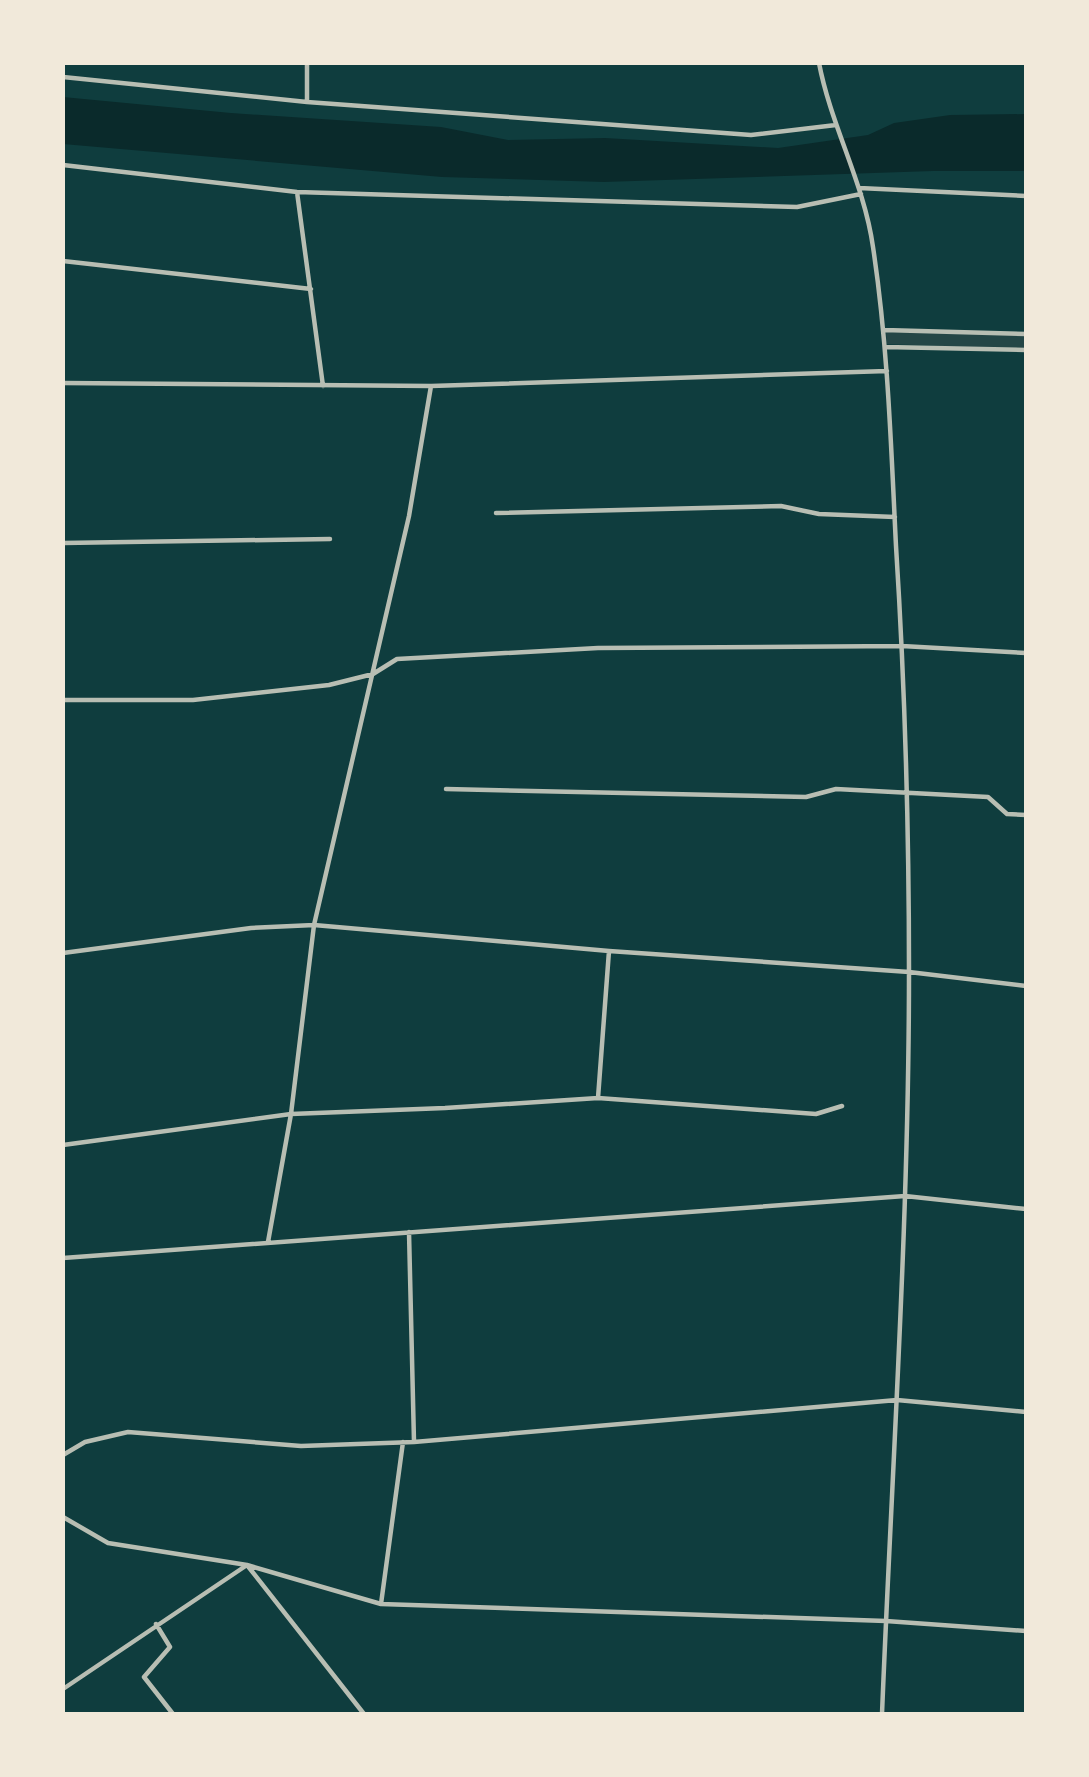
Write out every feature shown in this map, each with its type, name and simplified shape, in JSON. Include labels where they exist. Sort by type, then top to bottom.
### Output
[{"type":"street","points":[[307,63],[307,102]]},
{"type":"street","points":[[819,63],[836,125],[860,191],[873,242],[887,371],[902,646],[909,972],[905,1196],[883,1714]]},
{"type":"street","points":[[63,76],[307,102],[751,135],[836,125]]},
{"type":"street","points":[[63,165],[297,192],[797,207],[860,191],[1026,196]]},
{"type":"street","points":[[297,192],[323,386]]},
{"type":"street","points":[[63,261],[311,289]]},
{"type":"street","points":[[884,330],[1026,334]]},
{"type":"street","points":[[885,347],[1026,350]]},
{"type":"street","points":[[63,383],[431,386],[887,371]]},
{"type":"street","points":[[268,1242],[291,1114],[314,925],[409,516],[431,386]]},
{"type":"street","points":[[496,513],[781,506],[819,514],[895,517]]},
{"type":"street","points":[[63,542],[330,539]]},
{"type":"street","points":[[63,700],[193,700],[329,685],[373,674],[397,659],[598,648],[902,646],[1026,653]]},
{"type":"street","points":[[446,789],[806,796],[836,789],[988,797],[1007,814],[1026,816]]},
{"type":"street","points":[[63,953],[251,928],[314,925],[609,951],[909,972],[1026,986]]},
{"type":"street","points":[[598,1098],[609,951]]},
{"type":"street","points":[[63,1145],[291,1114],[598,1098],[816,1114],[842,1106]]},
{"type":"street","points":[[63,1258],[905,1196],[1026,1209]]},
{"type":"street","points":[[410,1231],[414,1442]]},
{"type":"street","points":[[63,1455],[85,1442],[128,1432],[301,1446],[414,1442],[897,1400],[1026,1412]]},
{"type":"street","points":[[381,1604],[403,1442]]},
{"type":"street","points":[[63,1517],[108,1543],[247,1565],[381,1604],[886,1621],[1026,1631]]},
{"type":"street","points":[[63,1689],[247,1565]]},
{"type":"street","points":[[247,1565],[364,1714]]},
{"type":"street","points":[[156,1624],[170,1647],[144,1677],[173,1714]]},
{"type":"shaded area","points":[[63,97],[231,113],[441,127],[508,140],[605,138],[778,148],[868,135],[894,123],[950,115],[1026,114],[1026,171],[933,171],[604,182],[442,177],[63,144]]},
{"type":"shaded area","points":[[886,332],[1026,335],[1026,349],[887,344]]}]
